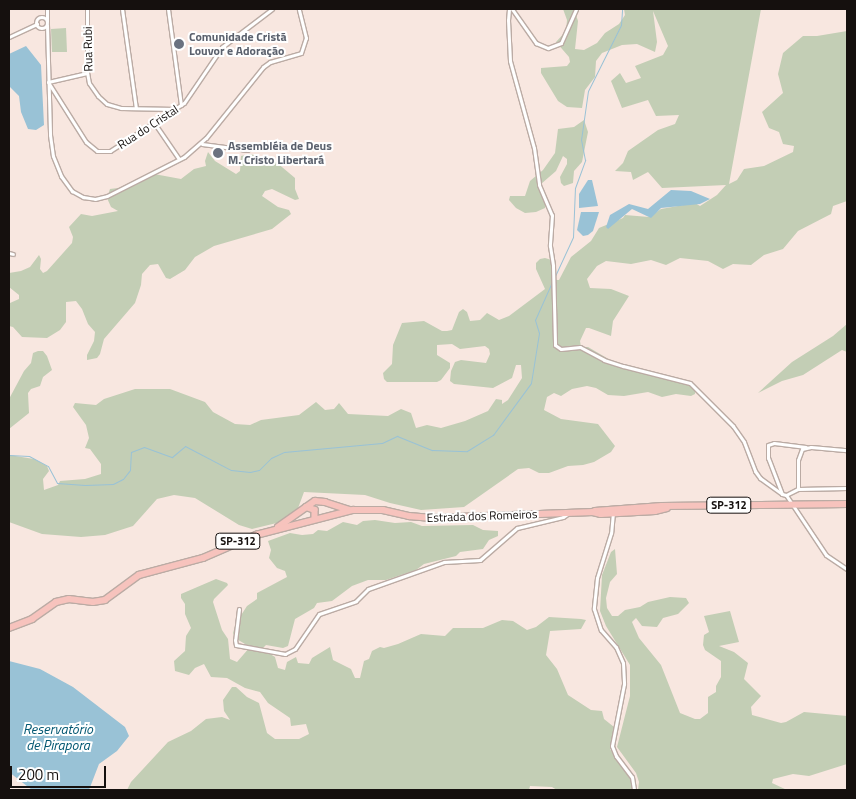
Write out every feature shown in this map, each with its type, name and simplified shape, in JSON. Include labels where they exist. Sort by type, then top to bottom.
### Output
[{"type":"main road","points":[[274,530],[315,501],[325,502],[349,510]]},
{"type":"main road","name":"Estrada dos Romeiros","points":[[9,628],[32,618],[56,602],[69,599],[94,602],[105,600],[139,575],[194,561],[242,540],[274,530],[349,510],[383,510],[409,516],[432,518],[655,511],[667,508],[847,504]]},
{"type":"main road","points":[[306,507],[315,510],[315,519]]},
{"type":"street","name":"Rua Rubi","points":[[87,9],[87,73],[89,83],[104,101],[121,108],[176,109]]},
{"type":"street","points":[[122,9],[136,108]]},
{"type":"street","points":[[168,9],[181,106]]},
{"type":"street","name":"Rua do Cristal","points":[[48,82],[86,142],[98,151],[110,151],[181,106],[222,47],[272,9]]},
{"type":"street","points":[[47,11],[50,135],[53,156],[64,180],[77,195],[89,199],[108,196],[179,159],[201,144],[263,67],[275,60],[295,56],[303,50],[306,35],[300,9]]},
{"type":"street","points":[[511,9],[536,43],[548,48],[561,43],[576,9]]},
{"type":"street","points":[[511,9],[508,20],[510,61],[534,148],[539,185],[552,215],[550,246],[553,266],[556,345],[561,349],[580,347],[614,363],[690,383],[733,426],[744,442],[755,472],[760,478],[784,495],[826,555],[847,569]]},
{"type":"street","points":[[9,37],[37,24],[38,20],[46,22]]},
{"type":"street","points":[[41,28],[46,22]]},
{"type":"street","points":[[37,24],[47,34]]},
{"type":"street","points":[[48,82],[87,73]]},
{"type":"street","points":[[155,124],[179,159]]},
{"type":"street","points":[[201,144],[248,150]]},
{"type":"street","points":[[9,253],[14,254]]},
{"type":"street","points":[[784,495],[768,458],[768,445],[774,442],[847,450]]},
{"type":"street","points":[[798,489],[799,455],[806,447]]},
{"type":"street","points":[[784,495],[798,489],[847,488]]},
{"type":"street","points":[[613,511],[610,533],[597,578],[594,609],[601,630],[616,647],[623,663],[624,684],[612,746],[616,756],[632,777],[634,790]]},
{"type":"street","points":[[239,609],[236,645],[285,654],[294,649],[319,614],[356,601],[368,590],[444,562],[480,560],[517,528],[563,518],[570,513]]},
{"type":"green space","points":[[563,9],[574,9],[578,21],[575,49],[584,50],[597,43],[605,33],[619,24],[625,15],[624,9],[761,9],[729,184],[737,180],[744,169],[764,166],[793,152],[794,146],[783,144],[779,132],[769,128],[762,112],[783,93],[778,74],[783,53],[803,36],[817,36],[847,31],[847,201],[833,206],[831,214],[798,231],[783,249],[764,255],[751,265],[733,264],[723,269],[708,261],[680,258],[666,265],[651,260],[631,264],[606,261],[597,266],[587,279],[590,288],[611,289],[629,296],[613,321],[611,336],[586,328],[580,341],[581,347],[588,347],[617,364],[695,388],[695,394],[691,396],[676,394],[662,397],[648,392],[624,396],[608,395],[596,388],[587,386],[572,389],[561,396],[554,393],[547,397],[544,410],[561,419],[598,424],[615,446],[611,452],[594,462],[568,466],[549,473],[539,473],[529,468],[518,469],[464,507],[421,510],[365,495],[304,492],[297,511],[289,520],[252,529],[239,525],[195,498],[174,495],[157,499],[133,526],[105,535],[81,537],[42,534],[9,522],[9,455],[34,459],[47,466],[49,471],[43,479],[44,490],[58,485],[60,481],[85,479],[101,474],[101,464],[90,449],[85,448],[89,438],[86,425],[73,407],[75,403],[96,405],[104,399],[135,389],[170,389],[205,402],[213,412],[235,424],[250,425],[261,420],[299,415],[316,402],[325,410],[334,409],[339,403],[348,414],[388,416],[401,409],[411,413],[416,428],[427,425],[441,428],[465,421],[488,411],[496,399],[502,400],[502,404],[508,400],[522,378],[521,365],[516,365],[512,378],[493,388],[454,384],[450,381],[451,371],[455,362],[461,360],[486,363],[490,354],[489,349],[485,346],[460,349],[452,344],[437,345],[437,355],[450,363],[450,368],[441,380],[437,382],[387,382],[384,379],[383,373],[392,364],[393,345],[402,323],[424,321],[442,331],[447,331],[452,330],[459,312],[463,309],[467,312],[470,321],[480,320],[487,313],[499,320],[509,316],[545,289],[536,269],[536,263],[540,259],[545,258],[555,261],[554,280],[559,280],[571,257],[591,241],[599,228],[623,218],[625,215],[649,217],[661,209],[695,203],[700,206],[717,195],[726,185],[662,188],[648,172],[633,180],[631,172],[615,171],[623,163],[628,151],[658,130],[675,124],[679,115],[656,116],[648,100],[622,108],[611,81],[620,73],[626,83],[641,78],[635,66],[663,55],[668,46],[653,11],[657,42],[655,52],[637,44],[622,45],[602,53],[596,61],[595,77],[585,90],[582,108],[567,107],[558,101],[541,73],[541,68],[567,66],[570,62],[569,57],[556,42],[566,31],[567,20]]},
{"type":"green space","points":[[66,28],[67,52],[52,52],[51,29]]},
{"type":"green space","points":[[584,120],[588,132],[582,162],[574,171],[573,183],[564,186],[561,183],[560,177],[567,164],[567,159],[563,156],[556,171],[541,184],[546,203],[545,208],[536,212],[525,213],[516,208],[509,200],[510,196],[525,196],[530,181],[543,170],[555,153],[558,129],[574,127]]},
{"type":"green space","points":[[208,152],[215,161],[236,174],[240,171],[241,156],[250,154],[276,162],[295,178],[295,189],[299,199],[295,200],[272,189],[265,191],[262,196],[278,207],[289,210],[291,214],[272,229],[214,246],[195,257],[185,270],[170,279],[166,278],[158,264],[150,265],[142,274],[141,285],[135,303],[104,339],[97,358],[87,360],[87,355],[94,341],[95,332],[88,324],[82,309],[76,301],[66,302],[66,322],[60,330],[47,338],[22,337],[13,327],[9,326],[10,303],[19,299],[19,295],[9,287],[9,273],[30,267],[39,255],[41,259],[40,269],[43,273],[47,271],[72,243],[73,237],[69,227],[81,214],[92,216],[118,211],[111,207],[107,198],[110,189],[134,186],[154,174],[181,179],[194,169],[206,166],[205,161]]},
{"type":"green space","points":[[847,324],[847,352],[842,350],[803,375],[782,381],[758,393],[792,362],[833,336]]},
{"type":"green space","points":[[43,351],[47,356],[52,370],[43,377],[40,386],[31,389],[28,393],[29,413],[9,429],[9,399],[24,371],[31,363],[33,353]]},
{"type":"green space","points":[[375,520],[395,523],[411,522],[422,526],[473,525],[483,530],[498,531],[498,536],[489,540],[483,549],[460,552],[456,556],[424,564],[416,570],[386,580],[368,580],[352,586],[332,601],[317,603],[314,608],[295,619],[288,646],[283,648],[266,645],[262,649],[275,657],[278,668],[285,670],[287,662],[296,657],[298,663],[309,664],[312,658],[330,647],[333,660],[351,669],[355,678],[360,678],[364,661],[369,659],[372,651],[380,647],[384,648],[398,644],[421,634],[445,636],[453,628],[483,628],[502,620],[513,621],[527,630],[536,627],[549,617],[586,620],[581,629],[550,631],[546,655],[557,669],[568,695],[591,710],[602,711],[604,719],[614,727],[610,749],[633,783],[633,790],[557,790],[552,787],[530,786],[529,790],[127,790],[131,782],[168,742],[191,731],[206,719],[222,717],[230,720],[224,711],[223,700],[232,687],[236,687],[247,697],[259,703],[267,733],[275,739],[299,739],[309,734],[306,724],[291,726],[290,718],[268,703],[260,692],[245,688],[227,678],[211,677],[204,664],[195,668],[189,675],[175,671],[174,661],[185,651],[186,636],[191,628],[185,614],[185,604],[181,594],[216,579],[227,583],[228,585],[213,602],[222,630],[228,639],[230,659],[237,662],[250,647],[235,638],[233,633],[236,623],[247,606],[257,599],[257,593],[287,577],[285,571],[277,568],[269,558],[271,550],[268,541],[290,533],[302,535],[313,534],[318,530],[327,531],[343,522],[357,525],[363,521]]},
{"type":"green space","points":[[615,549],[617,574],[610,582],[606,598],[607,608],[612,616],[618,616],[625,610],[640,607],[648,602],[670,597],[686,598],[689,603],[678,614],[663,618],[657,627],[642,626],[636,618],[632,622],[639,638],[661,665],[680,713],[700,719],[708,713],[708,697],[716,692],[716,686],[721,677],[721,661],[705,650],[703,645],[704,635],[709,632],[704,616],[730,611],[739,642],[719,646],[734,652],[748,663],[744,679],[761,696],[751,707],[752,715],[781,723],[804,712],[847,716],[847,764],[809,776],[793,774],[773,779],[772,783],[787,790],[638,790],[639,782],[636,773],[617,747],[630,696],[630,665],[606,626],[600,611],[602,575],[611,552]]},
{"type":"water","points":[[26,46],[41,65],[44,125],[36,130],[28,129],[21,112],[19,96],[9,86],[9,54]]},
{"type":"water","points":[[588,180],[592,180],[598,206],[579,208],[579,194]]},
{"type":"water","points":[[671,190],[691,191],[710,199],[700,204],[661,208],[651,218],[632,209],[608,229],[606,227],[610,215],[629,204],[648,209]]},
{"type":"water","points":[[581,212],[599,212],[593,231],[583,236],[577,230]]},
{"type":"water","name":"Reservatório de Pirapora","points":[[9,661],[40,669],[73,687],[125,727],[129,736],[117,751],[99,764],[89,790],[32,790],[9,772]]},
{"type":"waterway","points":[[555,276],[573,237],[575,188],[585,160],[581,140],[588,91],[621,25],[622,9]]},
{"type":"waterway","points":[[9,455],[29,456],[48,466],[57,483],[85,485],[113,484],[123,479],[130,470],[131,452],[144,447],[172,457],[185,446],[231,470],[250,472],[259,470],[271,458],[284,452],[382,443],[397,436],[432,450],[467,451],[493,435],[531,383],[539,333],[535,320],[552,282]]},
{"type":"place","name":"Comunidade Cristã Louvor e Adoração","points":[[179,44]]},
{"type":"place","name":"Assembléia de Deus M. Cristo Libertará","points":[[218,153]]}]
